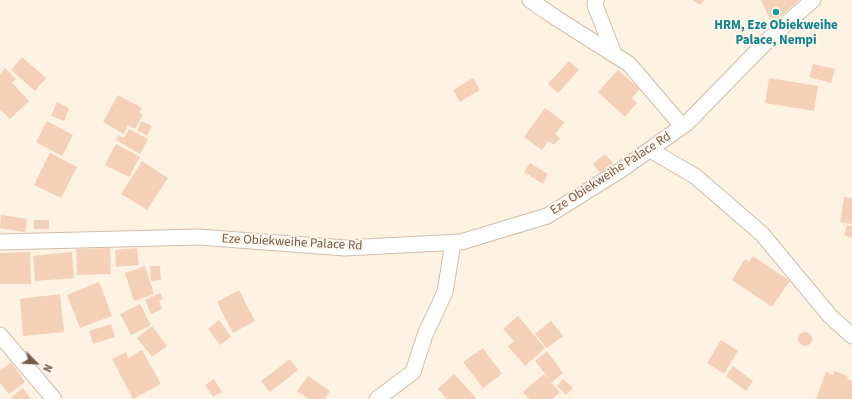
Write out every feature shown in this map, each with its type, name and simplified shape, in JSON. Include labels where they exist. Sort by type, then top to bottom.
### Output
[{"type":"street","points":[[530,0],[629,64],[682,126]]},
{"type":"street","points":[[596,0],[595,5],[614,54]]},
{"type":"street","name":"Eze Obiekweihe Palace Rd","points":[[0,242],[199,238],[345,248],[461,242],[547,216],[621,170],[687,123],[769,39],[814,0]]},
{"type":"street","points":[[650,150],[695,176],[762,234],[830,316],[852,336]]},
{"type":"street","points":[[377,399],[413,372],[425,335],[445,292],[453,242]]},
{"type":"street","points":[[0,335],[54,399]]},
{"type":"building","points":[[693,0],[704,0],[700,5]]},
{"type":"building","name":"HRM, Eze Obiekweihe Palace, Nempi","points":[[761,0],[799,0],[772,24]]},
{"type":"building","points":[[22,57],[46,78],[35,91],[11,70]]},
{"type":"building","points":[[569,61],[579,70],[558,93],[548,84]]},
{"type":"building","points":[[813,64],[835,69],[831,83],[809,77]]},
{"type":"building","points":[[5,68],[16,79],[12,83],[29,101],[10,119],[0,109],[0,74]]},
{"type":"building","points":[[618,70],[640,89],[632,98],[637,103],[625,117],[598,92]]},
{"type":"building","points":[[473,78],[480,90],[460,102],[453,90]]},
{"type":"building","points":[[769,78],[818,86],[814,111],[765,103]]},
{"type":"building","points":[[118,95],[142,108],[139,112],[143,115],[135,129],[128,125],[124,134],[103,122]]},
{"type":"building","points":[[57,102],[69,108],[64,121],[51,116]]},
{"type":"building","points":[[545,108],[564,122],[555,134],[560,138],[554,145],[548,141],[542,150],[524,137]]},
{"type":"building","points":[[47,121],[73,135],[62,156],[36,142]]},
{"type":"building","points":[[142,121],[152,126],[147,136],[137,130]]},
{"type":"building","points":[[129,129],[148,139],[140,154],[116,140],[118,135],[124,138]]},
{"type":"building","points":[[116,144],[140,157],[129,177],[105,165]]},
{"type":"building","points":[[50,153],[77,167],[61,198],[34,185]]},
{"type":"building","points":[[605,154],[613,163],[601,174],[593,164]]},
{"type":"building","points":[[142,161],[168,178],[147,210],[121,194]]},
{"type":"building","points":[[530,163],[548,174],[543,184],[524,172]]},
{"type":"building","points":[[844,197],[852,198],[852,224],[840,222]]},
{"type":"building","points":[[1,215],[27,219],[25,232],[0,228]]},
{"type":"building","points":[[34,220],[49,220],[49,229],[34,229]]},
{"type":"building","points":[[847,225],[852,226],[852,238],[844,235]]},
{"type":"building","points":[[110,248],[111,274],[77,275],[76,249]]},
{"type":"building","points":[[137,248],[139,265],[116,267],[115,250]]},
{"type":"building","points":[[30,252],[31,284],[0,284],[0,253]]},
{"type":"building","points":[[72,252],[74,278],[35,281],[33,256]]},
{"type":"building","points":[[753,256],[790,281],[772,307],[732,280],[745,259],[749,262]]},
{"type":"building","points":[[145,266],[154,294],[134,301],[125,273]]},
{"type":"building","points":[[150,266],[160,266],[161,280],[151,281]]},
{"type":"building","points":[[99,282],[112,316],[80,328],[67,295]]},
{"type":"building","points":[[239,290],[255,321],[233,333],[217,302]]},
{"type":"building","points":[[160,293],[163,299],[159,301],[162,309],[151,314],[145,300]]},
{"type":"building","points":[[60,294],[64,332],[23,336],[20,299]]},
{"type":"building","points":[[140,304],[151,325],[131,335],[120,314]]},
{"type":"building","points":[[518,316],[545,348],[525,366],[508,346],[514,341],[503,329]]},
{"type":"building","points":[[219,320],[231,337],[220,345],[208,329]]},
{"type":"building","points":[[551,321],[563,336],[547,348],[535,334]]},
{"type":"building","points":[[111,324],[115,337],[93,344],[89,331]]},
{"type":"building","points":[[152,326],[167,346],[152,357],[137,338]]},
{"type":"building","points":[[805,332],[810,334],[812,339],[810,344],[805,346],[800,344],[798,339],[800,334]]},
{"type":"building","points":[[721,340],[738,351],[724,374],[707,363]]},
{"type":"building","points":[[483,348],[502,374],[483,388],[463,362]]},
{"type":"building","points":[[142,350],[161,384],[133,399],[112,359],[126,352],[128,358]]},
{"type":"building","points":[[547,351],[563,373],[551,383],[560,392],[552,399],[529,399],[523,392],[544,374],[549,379],[535,361]]},
{"type":"building","points":[[290,359],[298,370],[270,392],[261,381]]},
{"type":"building","points":[[11,362],[25,382],[9,394],[0,383],[0,371]]},
{"type":"building","points":[[733,366],[753,381],[746,391],[726,376]]},
{"type":"building","points":[[834,371],[848,376],[847,379],[852,381],[852,399],[816,399],[826,372],[833,375]]},
{"type":"building","points":[[454,374],[477,399],[447,399],[438,389]]},
{"type":"building","points":[[308,376],[330,391],[325,399],[309,399],[297,391]]},
{"type":"building","points":[[214,379],[222,392],[213,397],[205,385]]},
{"type":"building","points":[[563,379],[573,388],[566,395],[557,386]]},
{"type":"building","points":[[23,388],[31,399],[13,399],[11,397]]},
{"type":"place","name":"HRM, Eze Obiekweihe Palace, Nempi","points":[[776,12]]}]
